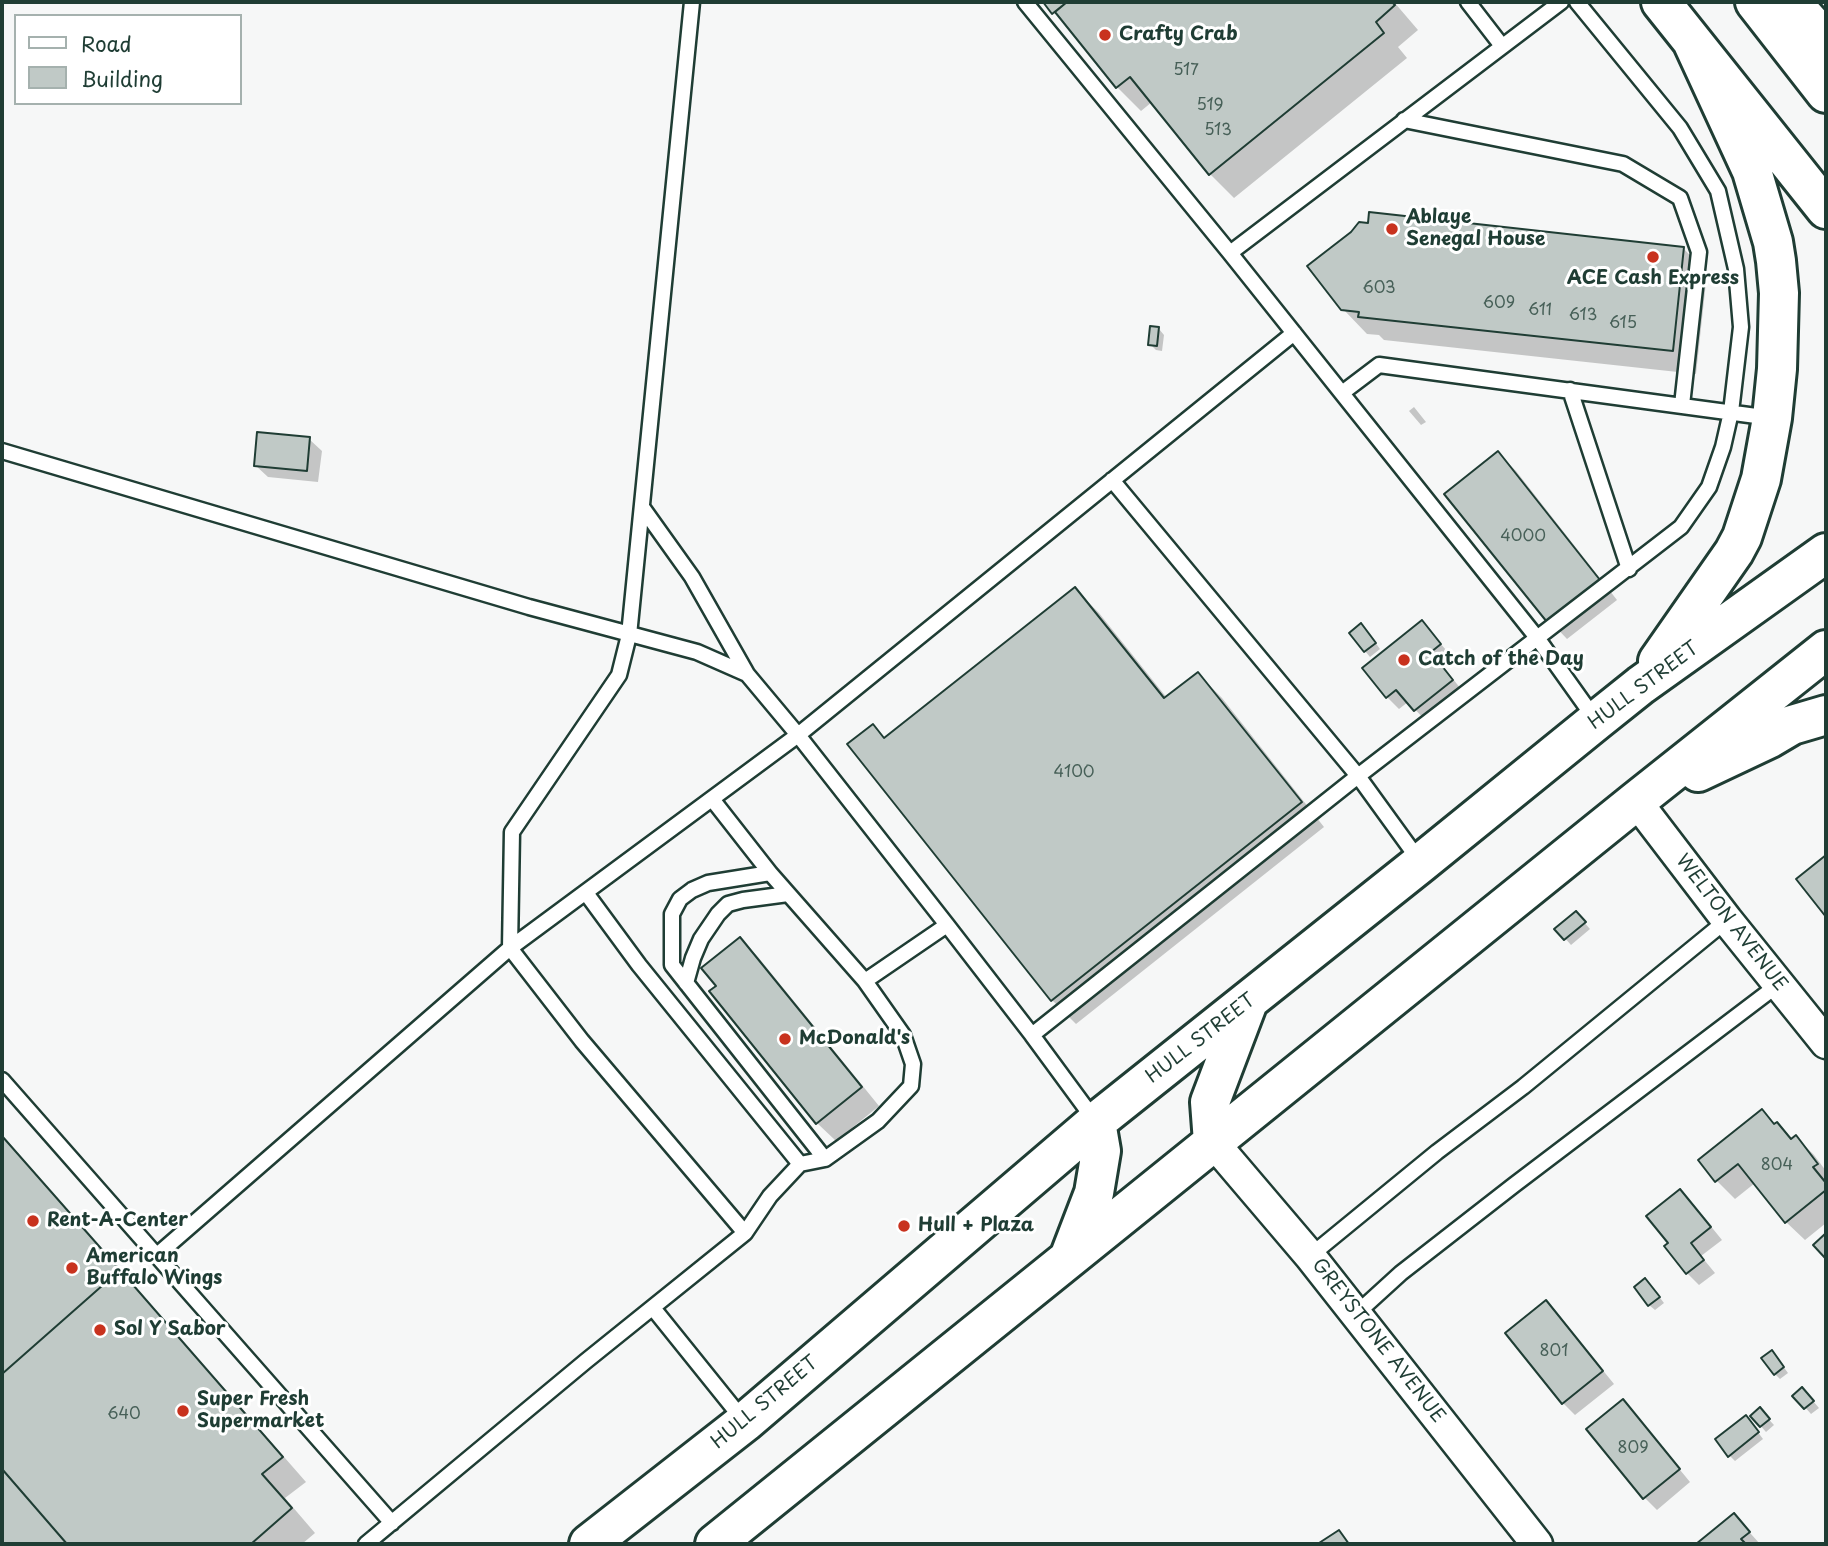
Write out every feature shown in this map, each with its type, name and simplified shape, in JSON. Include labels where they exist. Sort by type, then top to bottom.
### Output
[{"type":"main road","points":[[1661,2],[1826,209]]},
{"type":"main road","points":[[1755,2],[1826,93]]},
{"type":"main road","points":[[1791,2],[1826,41]]},
{"type":"main road","points":[[1641,685],[1742,537],[1761,480],[1772,418],[1779,324],[1773,242],[1752,171],[1692,41]]},
{"type":"main road","name":"HULL STREET","points":[[589,1544],[744,1422],[1096,1122],[1596,721],[1641,685],[1826,553]]},
{"type":"main road","points":[[715,1544],[1826,650]]},
{"type":"main road","points":[[1636,801],[1792,725],[1826,715]]},
{"type":"main road","points":[[1213,1142],[1210,1102],[1248,1002]]},
{"type":"main road","points":[[1069,1260],[1094,1193],[1101,1150],[1096,1122]]},
{"type":"street","name":"WELTON AVENUE","points":[[1636,801],[1826,1043]]},
{"type":"street","name":"GREYSTONE AVENUE","points":[[1213,1142],[1310,1256],[1537,1544]]},
{"type":"lane","points":[[692,2],[629,635],[619,675],[512,832],[510,948],[582,1041],[746,1233]]},
{"type":"lane","points":[[1025,2],[1230,253],[1538,639],[1596,721]]},
{"type":"lane","points":[[1468,2],[1502,46]]},
{"type":"lane","points":[[1230,253],[1561,2]]},
{"type":"lane","points":[[1032,1034],[1358,776],[1681,527],[1709,487],[1723,447],[1731,412],[1741,327],[1736,269],[1718,191],[1680,128],[1577,2]]},
{"type":"lane","points":[[1404,120],[1623,164],[1680,198],[1699,252],[1682,405]]},
{"type":"lane","points":[[156,1256],[510,948],[798,735],[1294,333]]},
{"type":"lane","points":[[1342,393],[1378,365],[1772,418]]},
{"type":"lane","points":[[1570,390],[1629,569]]},
{"type":"lane","points":[[2,451],[629,635],[697,652],[747,674]]},
{"type":"lane","points":[[1112,480],[1358,776],[1421,863]]},
{"type":"lane","points":[[642,507],[692,577],[747,674],[798,735],[1032,1034],[1096,1122]]},
{"type":"lane","points":[[366,1544],[586,1361],[746,1233],[770,1196],[800,1164],[825,1159],[878,1121],[911,1086],[914,1064],[902,1035],[865,982],[770,873],[712,799]]},
{"type":"lane","points":[[770,873],[708,883],[680,899],[673,914],[672,965],[825,1159]]},
{"type":"lane","points":[[586,893],[639,965],[800,1164]]},
{"type":"lane","points":[[686,983],[701,939],[728,904],[788,894]]},
{"type":"lane","points":[[1310,1256],[1727,920]]},
{"type":"lane","points":[[865,982],[947,925]]},
{"type":"lane","points":[[1356,1314],[1401,1273],[1779,984]]},
{"type":"lane","points":[[2,1080],[392,1524]]},
{"type":"lane","points":[[653,1308],[744,1422]]},
{"type":"building","points":[[1043,2],[1067,2],[1052,14]]},
{"type":"building","points":[[1067,2],[1392,2],[1395,5],[1376,22],[1384,33],[1209,175],[1130,77],[1116,88],[1055,12]]},
{"type":"building","points":[[1369,212],[1684,247],[1673,351],[1358,317],[1359,312],[1341,310],[1307,266],[1351,232],[1359,222],[1368,223]]},
{"type":"building","points":[[1150,326],[1159,327],[1157,346],[1148,345]]},
{"type":"building","points":[[257,432],[310,437],[307,471],[254,466]]},
{"type":"building","points":[[1498,451],[1600,580],[1547,622],[1444,494]]},
{"type":"building","points":[[1075,587],[1164,698],[1198,672],[1302,802],[1051,1001],[847,744],[873,724],[884,738]]},
{"type":"building","name":"Catch of the Day","points":[[1422,620],[1441,644],[1431,652],[1453,680],[1414,711],[1396,690],[1386,698],[1362,668]]},
{"type":"building","points":[[1361,623],[1376,643],[1364,652],[1349,633]]},
{"type":"building","points":[[1826,855],[1826,917],[1796,879]]},
{"type":"building","points":[[1576,911],[1586,922],[1564,940],[1554,929]]},
{"type":"building","name":"McDonald's","points":[[740,937],[862,1087],[816,1124],[709,991],[716,986],[701,968]]},
{"type":"building","points":[[1762,1109],[1791,1139],[1796,1135],[1818,1164],[1813,1167],[1826,1183],[1826,1190],[1785,1223],[1738,1164],[1715,1182],[1698,1160]]},
{"type":"building","points":[[2,1136],[120,1270],[2,1374]]},
{"type":"building","points":[[1680,1189],[1711,1227],[1691,1243],[1704,1260],[1686,1274],[1664,1246],[1668,1243],[1646,1216]]},
{"type":"building","points":[[1826,1233],[1826,1259],[1813,1245]]},
{"type":"building","points":[[120,1270],[283,1457],[262,1474],[292,1508],[251,1544],[67,1544],[2,1469],[2,1374]]},
{"type":"building","points":[[1645,1278],[1660,1297],[1648,1306],[1634,1287]]},
{"type":"building","points":[[1546,1300],[1603,1371],[1562,1404],[1505,1333]]},
{"type":"building","points":[[1772,1350],[1784,1367],[1774,1375],[1761,1358]]},
{"type":"building","points":[[1802,1387],[1814,1401],[1804,1409],[1792,1396]]},
{"type":"building","points":[[1623,1399],[1680,1469],[1643,1499],[1586,1429]]},
{"type":"building","points":[[1760,1407],[1770,1419],[1760,1427],[1750,1416]]},
{"type":"building","points":[[1746,1415],[1759,1432],[1728,1457],[1715,1439]]},
{"type":"building","points":[[2,1469],[67,1544],[2,1544]]},
{"type":"building","points":[[1734,1513],[1750,1532],[1741,1539],[1746,1544],[1696,1544]]},
{"type":"building","points":[[1339,1530],[1349,1544],[1319,1543]]},
{"type":"place","name":"Crafty Crab","points":[[1105,35]]},
{"type":"place","name":"Ablaye Senegal House","points":[[1392,229]]},
{"type":"place","name":"ACE Cash Express","points":[[1653,257]]},
{"type":"place","name":"Catch of the Day","points":[[1404,660]]},
{"type":"place","name":"McDonald's","points":[[785,1039]]},
{"type":"place","name":"Rent-A-Center","points":[[33,1221]]},
{"type":"place","name":"Hull + Plaza","points":[[904,1226]]},
{"type":"place","name":"American Buffalo Wings","points":[[72,1268]]},
{"type":"place","name":"Sol Y Sabor","points":[[100,1330]]},
{"type":"place","name":"Super Fresh Supermarket","points":[[183,1411]]}]
